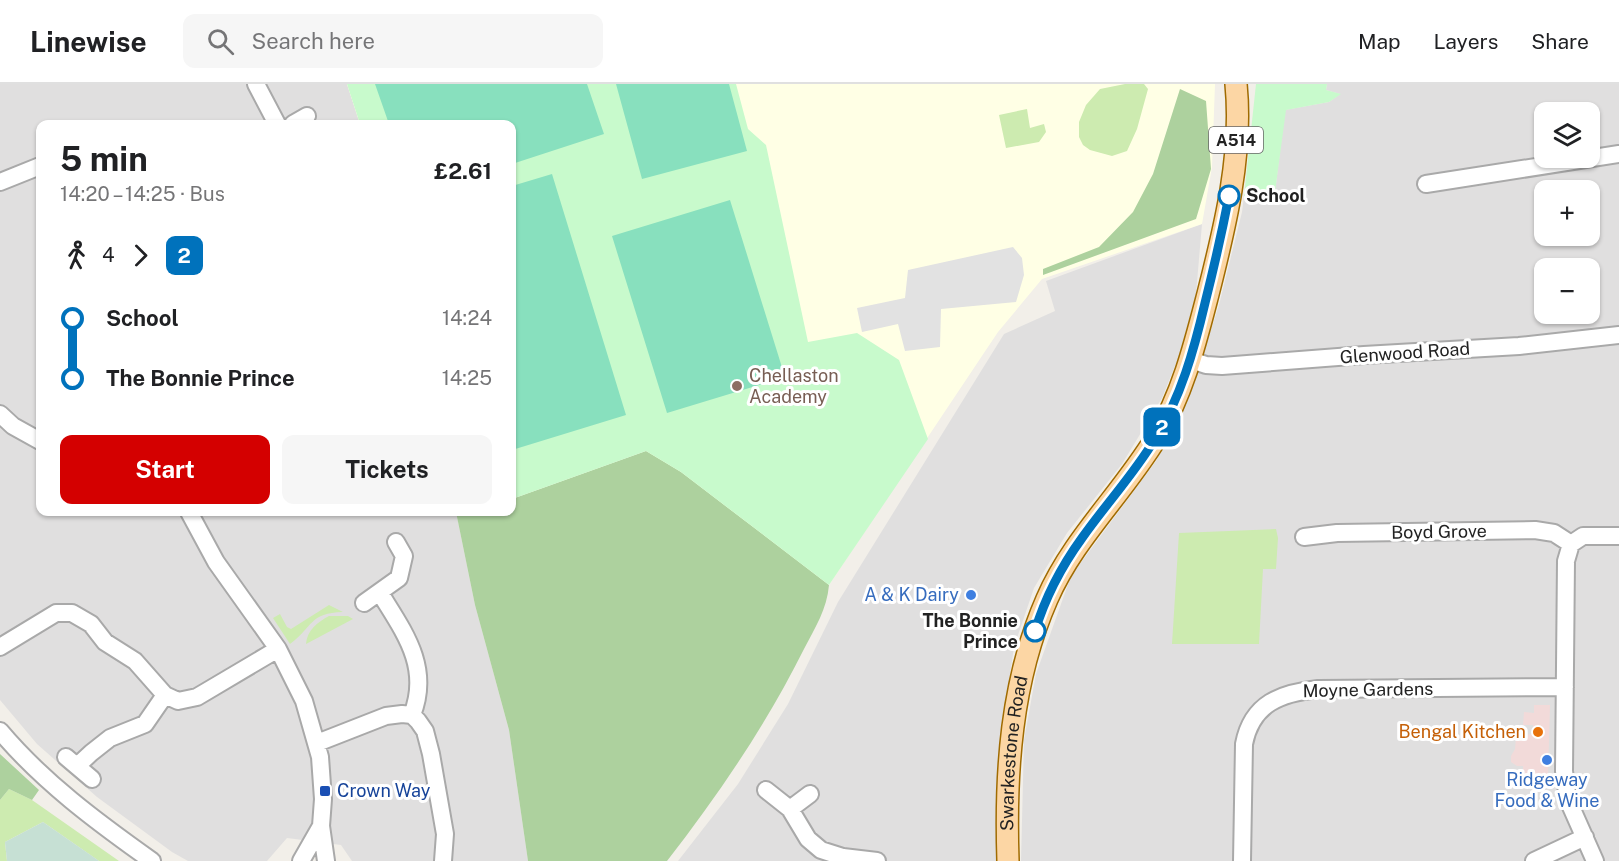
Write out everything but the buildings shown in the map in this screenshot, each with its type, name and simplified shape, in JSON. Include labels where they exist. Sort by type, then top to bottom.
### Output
[{"type":"main road","name":"Swarkestone Road","points":[[1008,861],[1011,741],[1023,671],[1039,618],[1058,577],[1081,539],[1128,480],[1155,439],[1176,398],[1191,360],[1218,254],[1229,195],[1236,139],[1236,84]]},
{"type":"street","points":[[256,84],[275,120]]},
{"type":"street","points":[[1426,184],[1619,154]]},
{"type":"street","points":[[0,182],[36,168]]},
{"type":"street","name":"Glenwood Road","points":[[1191,360],[1206,365],[1222,366],[1519,346],[1619,335]]},
{"type":"street","points":[[0,414],[36,439]]},
{"type":"street","points":[[191,516],[216,562],[278,649],[304,701],[317,743],[322,783],[321,826],[326,861]]},
{"type":"street","name":"Boyd Grove","points":[[1313,541],[1337,533],[1535,530],[1554,533],[1571,544]]},
{"type":"street","points":[[1595,861],[1568,800],[1564,771],[1566,561],[1571,544],[1583,537],[1619,536]]},
{"type":"street","points":[[364,603],[399,578],[404,556],[396,542]]},
{"type":"street","points":[[380,593],[409,641],[414,654],[418,678],[418,700],[412,715]]},
{"type":"street","points":[[0,646],[56,613],[72,613],[91,624],[105,642],[135,661],[165,695],[178,701],[197,697],[239,670],[278,649]]},
{"type":"street","name":"Moyne Gardens","points":[[1242,861],[1246,732],[1268,703],[1282,695],[1318,689],[1565,687]]},
{"type":"street","points":[[92,778],[71,762],[91,753],[110,738],[145,724],[165,695]]},
{"type":"street","points":[[317,743],[386,716],[412,715],[422,725],[429,742],[444,825],[444,861]]},
{"type":"street","points":[[0,731],[18,752],[75,804],[152,861]]},
{"type":"street","points":[[766,790],[790,809],[808,839],[821,850],[843,857],[877,861]]},
{"type":"street","points":[[790,809],[810,794]]},
{"type":"street","points":[[301,861],[321,826]]},
{"type":"street","points":[[1534,861],[1585,837]]},
{"type":"shaded area","points":[[0,84],[347,84],[359,120],[36,120],[36,516],[457,516],[475,605],[509,730],[528,861],[352,861],[341,845],[287,838],[267,861],[188,861],[172,852],[97,797],[37,744],[0,700]]},
{"type":"shaded area","name":"Chellaston Academy","points":[[347,84],[1215,84],[1212,167],[1202,224],[1042,279],[998,332],[829,585],[646,451],[516,498],[516,120],[359,120]]},
{"type":"shaded area","points":[[1327,84],[1619,84],[1619,861],[1021,861],[1024,740],[1036,674],[1071,576],[1156,461],[1189,398],[1219,305],[1244,196],[1275,192],[1285,110],[1329,102],[1340,94],[1326,90]]},
{"type":"shaded area","points":[[1202,224],[1196,294],[1179,356],[1162,398],[1122,464],[1067,533],[1034,588],[1014,647],[1003,723],[997,861],[678,861],[738,784],[788,704],[838,602],[1004,334],[1055,311],[1046,281]]},
{"type":"shaded area","points":[[1013,247],[1022,258],[1024,275],[1016,302],[941,309],[940,347],[905,351],[898,324],[862,332],[857,308],[905,298],[908,270]]},
{"type":"shaded area","points":[[1534,705],[1550,705],[1548,776],[1523,775],[1523,766],[1517,766],[1511,762],[1516,738],[1533,734],[1533,725],[1523,725],[1524,712],[1534,713]]},
{"type":"shaded area","points":[[43,822],[99,861],[7,861],[5,842]]},
{"type":"green space","points":[[347,84],[736,84],[748,129],[766,145],[808,342],[857,333],[899,360],[928,439],[829,585],[681,472],[646,451],[516,498],[516,120],[359,120]]},
{"type":"green space","points":[[375,84],[587,84],[604,134],[516,163],[516,120],[388,120]]},
{"type":"green space","points":[[616,84],[729,84],[747,151],[642,179]]},
{"type":"green space","points":[[1125,84],[1144,84],[1148,89],[1137,129],[1127,151],[1112,156],[1090,150],[1083,145],[1079,137],[1079,122],[1086,105],[1100,89]]},
{"type":"green space","points":[[1256,84],[1327,84],[1326,90],[1341,94],[1329,102],[1286,110],[1275,192],[1244,196]]},
{"type":"green space","points":[[1180,89],[1206,101],[1211,169],[1196,219],[1043,275],[1043,269],[1099,247],[1133,212],[1153,174]]},
{"type":"green space","points":[[1027,109],[1030,128],[1044,124],[1046,132],[1039,142],[1006,148],[999,115]]},
{"type":"green space","points":[[552,174],[626,415],[516,449],[516,185]]},
{"type":"green space","points":[[730,200],[785,377],[667,413],[612,236]]},
{"type":"green space","points":[[646,451],[681,472],[829,585],[826,602],[816,626],[774,705],[723,785],[667,861],[528,861],[509,730],[475,605],[457,516],[516,516],[516,498]]},
{"type":"green space","points":[[1276,529],[1278,538],[1276,569],[1263,569],[1259,644],[1172,644],[1179,533]]},
{"type":"green space","points":[[329,605],[343,612],[318,618],[290,644],[273,618],[280,614],[287,627],[291,629]]},
{"type":"green space","points":[[329,616],[348,616],[353,619],[306,644],[311,631]]},
{"type":"green space","points":[[0,754],[39,790],[32,800],[9,789],[0,800]]},
{"type":"green space","points":[[9,789],[32,800],[119,861],[99,861],[43,822],[5,842],[7,861],[0,861],[0,800]]},
{"type":"bus line","name":"2","points":[[1035,631],[1047,597],[1058,577],[1081,539],[1128,480],[1155,439],[1176,398],[1191,360],[1220,245],[1229,196]]},
{"type":"place","name":"School","points":[[1229,196]]},
{"type":"place","name":"Chellaston Academy","points":[[737,386]]},
{"type":"place","name":"A & K Dairy","points":[[971,595]]},
{"type":"place","name":"The Bonnie Prince","points":[[1035,631]]},
{"type":"place","name":"Bengal Kitchen","points":[[1538,732]]},
{"type":"place","name":"Ridgeway Food & Wine","points":[[1547,760]]},
{"type":"place","name":"Crown Way","points":[[325,791]]}]
